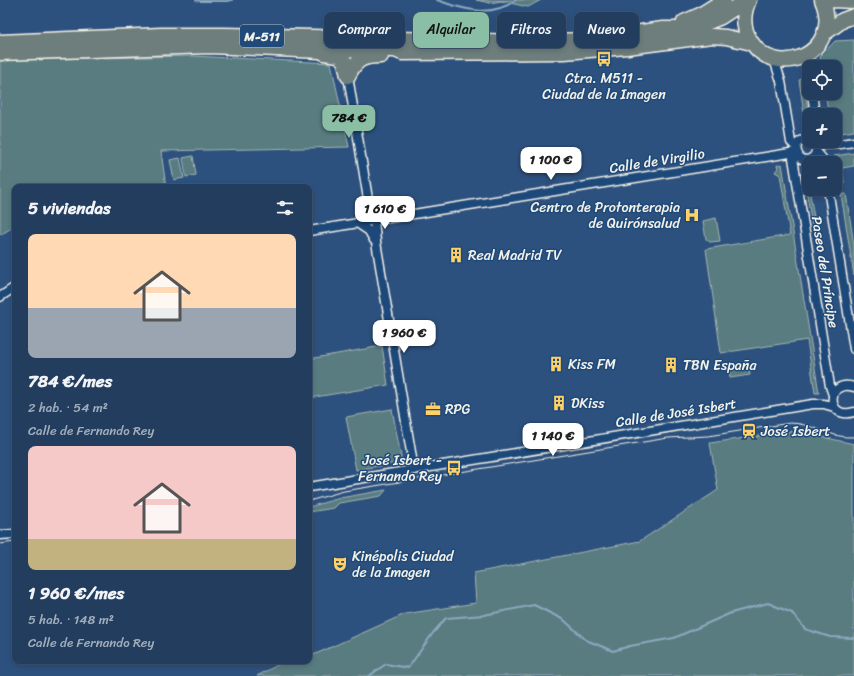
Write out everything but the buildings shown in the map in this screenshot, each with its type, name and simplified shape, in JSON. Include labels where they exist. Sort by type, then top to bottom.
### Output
[{"type":"highway","points":[[664,29],[700,15],[724,0]]},
{"type":"highway","name":"M-511","points":[[0,42],[161,35],[224,35],[523,42],[584,40],[664,29],[681,29],[706,23],[721,17],[748,0]]},
{"type":"highway","name":"M-511","points":[[748,0],[745,9],[744,21],[746,33],[752,43],[762,53],[774,59]]},
{"type":"highway","points":[[774,59],[785,61],[797,59],[807,55],[820,42],[827,21],[826,8],[822,0]]},
{"type":"highway","points":[[832,0],[854,1]]},
{"type":"highway","points":[[824,33],[843,20],[854,16]]},
{"type":"highway","name":"M-511","points":[[348,76],[357,61],[369,56],[395,56],[402,53],[564,52],[627,47],[712,36],[726,37],[752,43]]},
{"type":"highway","name":"M-511","points":[[0,53],[209,46],[320,51],[327,49],[395,50],[402,53]]},
{"type":"highway","name":"M-511","points":[[320,51],[327,54],[339,55],[345,62],[348,76]]},
{"type":"street","points":[[807,55],[808,60]]},
{"type":"street","name":"Paseo del Príncipe","points":[[774,59],[780,81],[791,142],[796,151],[794,158],[834,407]]},
{"type":"street","points":[[348,76],[368,199],[371,205],[374,220],[376,242],[414,470]]},
{"type":"street","points":[[802,140],[798,143],[796,151],[800,158],[805,160],[810,159],[814,156],[814,148]]},
{"type":"street","points":[[842,144],[854,142]]},
{"type":"street","name":"Calle de Virgilio","points":[[312,230],[796,151]]},
{"type":"street","name":"Paseo del Príncipe","points":[[829,196],[854,349]]},
{"type":"street","points":[[368,199],[366,212],[357,223],[369,231],[376,242]]},
{"type":"street","points":[[0,297],[12,289]]},
{"type":"street","points":[[833,395],[836,389],[842,386],[848,385],[854,387]]},
{"type":"street","name":"Calle de José Isbert","points":[[312,487],[813,404],[824,404],[834,407],[840,412],[847,414],[854,412]]},
{"type":"street","points":[[0,535],[12,534]]},
{"type":"green space","points":[[476,0],[541,0],[528,7],[501,1],[490,3]]},
{"type":"green space","points":[[854,40],[854,131],[842,133],[842,108],[828,108],[826,100],[842,100],[842,60],[821,60],[820,57],[835,41]]},
{"type":"green space","points":[[192,56],[331,63],[349,147],[161,151],[166,184],[12,184],[12,228],[0,235],[0,60]]},
{"type":"green space","points":[[802,79],[802,100],[806,100],[808,108],[803,108],[799,80]]},
{"type":"green space","points":[[854,153],[854,166],[842,168],[842,156],[834,156]]},
{"type":"green space","points":[[193,156],[196,175],[186,177],[183,158]]},
{"type":"green space","points":[[180,158],[184,178],[174,180],[170,160]]},
{"type":"green space","points":[[782,164],[819,393],[815,393],[807,340],[721,353],[706,249],[790,235],[780,175],[775,172],[778,168],[777,165]]},
{"type":"green space","points":[[842,168],[844,183],[842,183]]},
{"type":"green space","points":[[842,194],[846,194],[854,245],[854,276]]},
{"type":"green space","points":[[807,196],[810,196],[815,223],[812,224]]},
{"type":"green space","points":[[716,218],[720,241],[710,242],[706,239],[703,221]]},
{"type":"green space","points":[[382,346],[388,385],[312,398],[312,358]]},
{"type":"green space","points":[[748,363],[750,375],[730,378],[729,367]]},
{"type":"green space","points":[[392,409],[402,462],[356,470],[346,417]]},
{"type":"green space","points":[[795,431],[854,444],[854,676],[257,676],[279,664],[312,664],[312,656],[405,614],[476,603],[474,573],[640,541],[718,490],[710,443]]},
{"type":"green space","points":[[386,490],[381,496],[339,503],[334,508],[312,512],[312,506],[340,498]]},
{"type":"waterway","points":[[196,0],[232,0]]},
{"type":"waterway","points":[[437,0],[457,7],[487,11],[507,6],[516,0]]},
{"type":"waterway","points":[[369,676],[386,664],[408,668],[433,633],[446,618],[484,615],[534,605],[564,620],[586,640],[613,651],[630,646],[674,638],[731,613],[768,603],[792,613],[805,629],[830,637],[854,638]]},
{"type":"tram line","points":[[312,500],[344,491],[668,438],[708,436],[790,423],[806,425],[838,436],[854,437]]},
{"type":"tram line","points":[[0,544],[12,542]]},
{"type":"place","name":"Ctra. M511 - Ciudad de la Imagen","points":[[604,59]]},
{"type":"place","name":"Centro de Protonterapia de Quirónsalud","points":[[692,215]]},
{"type":"place","name":"Real Madrid TV","points":[[456,255]]},
{"type":"place","name":"Kiss FM","points":[[556,364]]},
{"type":"place","name":"TBN España","points":[[671,365]]},
{"type":"place","name":"DKiss","points":[[559,403]]},
{"type":"place","name":"RPG","points":[[433,409]]},
{"type":"place","name":"José Isbert","points":[[749,431]]},
{"type":"place","name":"José Isbert - Fernando Rey","points":[[454,468]]},
{"type":"place","name":"Kinépolis Ciudad de la Imagen","points":[[340,564]]}]
